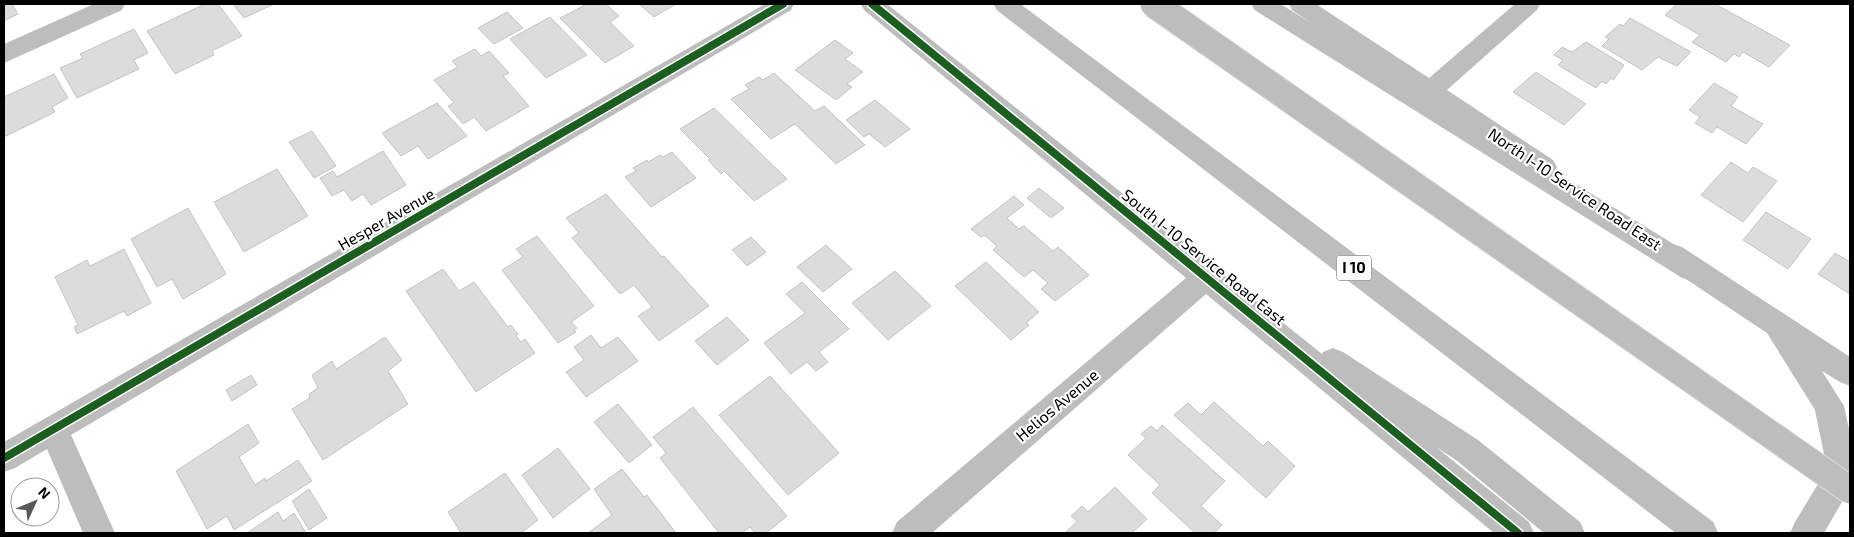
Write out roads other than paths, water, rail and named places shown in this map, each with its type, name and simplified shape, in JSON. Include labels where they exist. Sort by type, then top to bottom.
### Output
[{"type":"main road","points":[[4,54],[114,4]]},
{"type":"main road","name":"Hesper Avenue","points":[[4,458],[783,4]]},
{"type":"main road","name":"South I-10 Service Road East","points":[[872,4],[1518,533]]},
{"type":"main road","name":"I 10","points":[[1005,4],[1702,533]]},
{"type":"main road","points":[[1154,4],[1850,490]]},
{"type":"main road","points":[[1262,4],[1691,269]]},
{"type":"main road","name":"North I-10 Service Road East","points":[[1300,4],[1431,90],[1691,269],[1850,372]]},
{"type":"main road","points":[[1431,90],[1529,4]]},
{"type":"main road","points":[[1207,277],[1467,450],[1569,533]]},
{"type":"main road","name":"Helios Avenue","points":[[908,533],[1207,277]]},
{"type":"main road","points":[[1774,323],[1829,406],[1843,471],[1806,533]]},
{"type":"main road","points":[[53,429],[100,533]]}]
